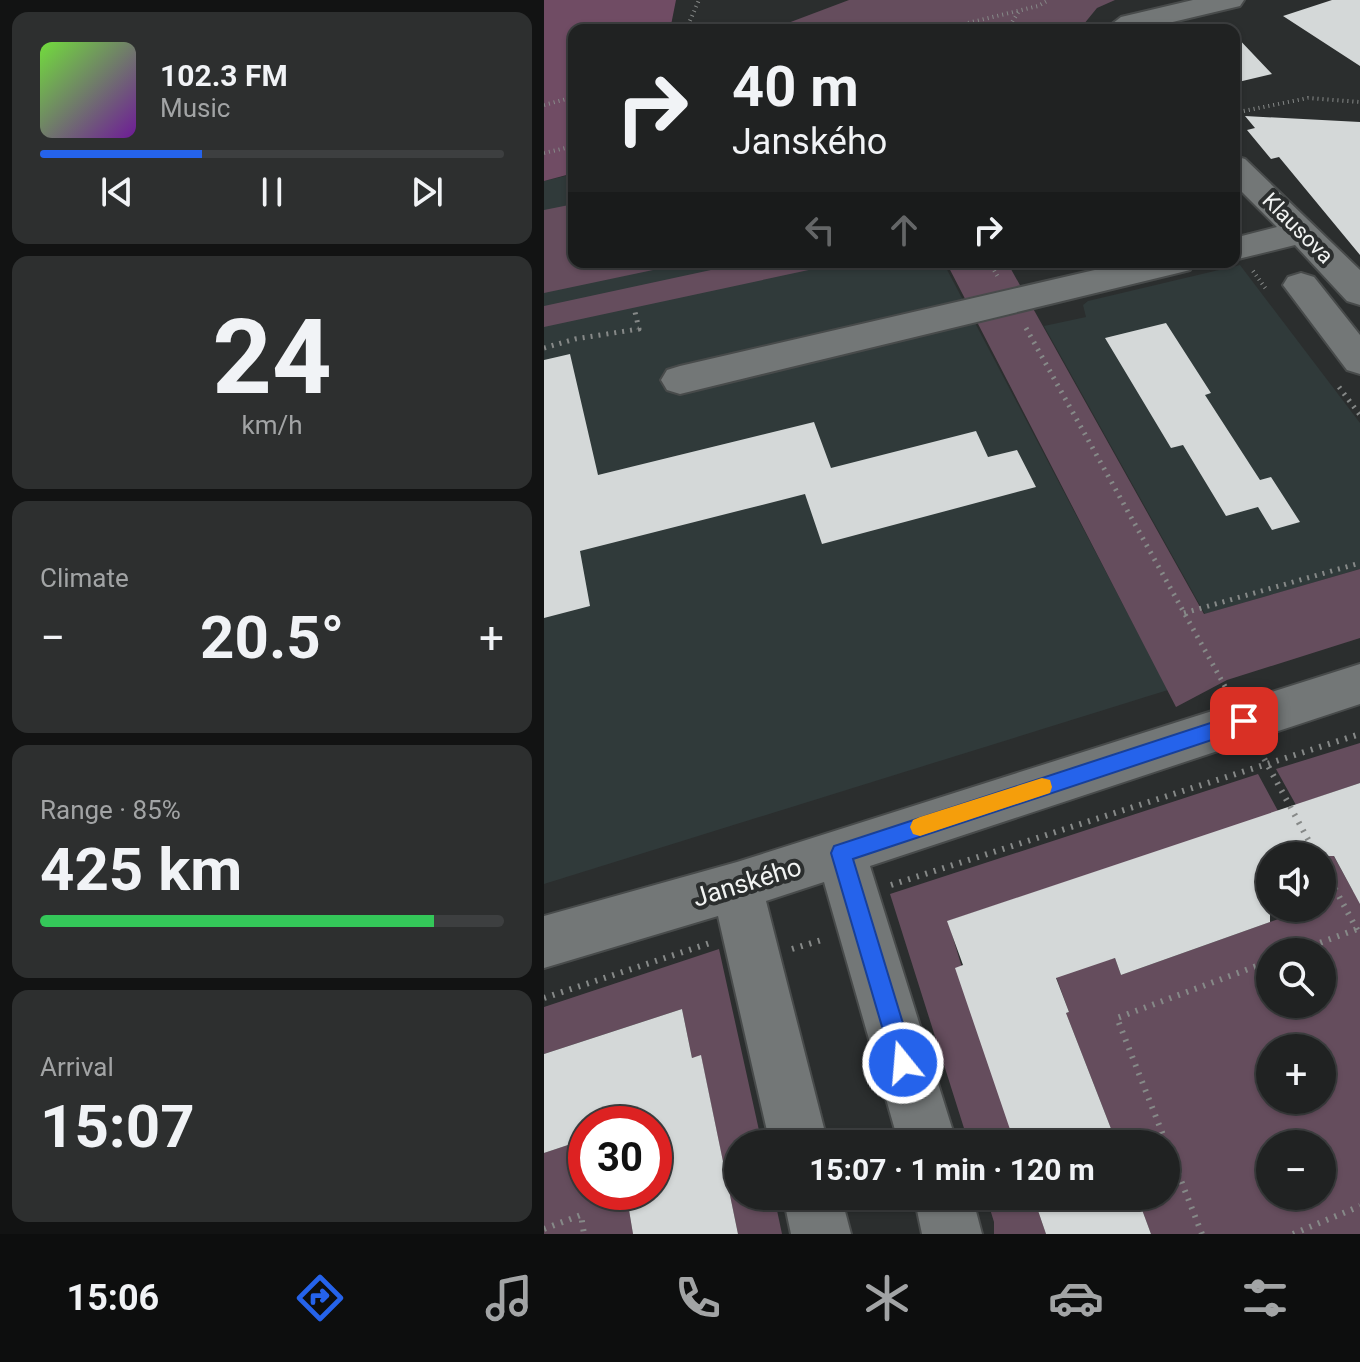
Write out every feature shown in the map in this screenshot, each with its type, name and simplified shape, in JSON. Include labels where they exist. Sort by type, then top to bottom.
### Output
[{"type":"street","points":[[1129,24],[1230,0]]},
{"type":"street","name":"Klausova","points":[[1240,172],[1360,293]]},
{"type":"street","points":[[1240,229],[1295,224]]},
{"type":"street","points":[[1240,247],[1295,224]]},
{"type":"street","points":[[1026,268],[1031,276],[1066,268]]},
{"type":"street","points":[[680,380],[1152,268]]},
{"type":"street","points":[[1301,285],[1357,352]]},
{"type":"street","name":"Janského","points":[[544,942],[737,886],[1360,684]]},
{"type":"street","points":[[841,853],[924,1130]]},
{"type":"street","points":[[737,886],[796,1130]]},
{"type":"street","points":[[815,1210],[821,1234]]},
{"type":"street","points":[[946,1210],[952,1234]]},
{"type":"path","points":[[689,24],[699,0]]},
{"type":"path","points":[[1038,0],[1038,6]]},
{"type":"path","points":[[964,24],[1038,6],[1049,0]]},
{"type":"path","points":[[1011,24],[1019,11]]},
{"type":"path","points":[[1240,112],[1308,98],[1360,102]]},
{"type":"path","points":[[544,105],[568,99]]},
{"type":"path","points":[[544,153],[568,147]]},
{"type":"path","points":[[995,268],[1024,298],[1184,613],[1309,842]]},
{"type":"path","points":[[544,348],[575,339],[639,329],[635,312]]},
{"type":"path","points":[[1184,613],[1360,563]]},
{"type":"path","points":[[544,998],[721,940],[729,968],[888,919],[880,889],[1360,734]]},
{"type":"path","points":[[1336,890],[1359,931],[1336,939]]},
{"type":"path","points":[[1202,1234],[1117,1018],[1256,966]]},
{"type":"path","points":[[1293,1234],[1360,1206]]},
{"type":"path","points":[[544,1229],[581,1215],[584,1234]]},
{"type":"shaded area","points":[[544,0],[676,0],[671,24],[568,24],[568,175],[544,181]]},
{"type":"shaded area","points":[[849,0],[1115,0],[1097,8],[1084,24],[785,24]]},
{"type":"shaded area","points":[[568,175],[568,268],[946,268],[1168,690],[544,884],[544,181]]},
{"type":"shaded area","points":[[568,205],[568,268],[663,268],[544,293],[544,210]]},
{"type":"shaded area","points":[[1240,265],[1360,423],[1360,569],[1205,614],[1044,326],[1086,317],[1083,305],[1088,301],[1227,268],[1240,268]]},
{"type":"shaded area","points":[[720,268],[818,268],[544,327],[544,306]]},
{"type":"shaded area","points":[[949,268],[1010,268],[1204,614],[1360,569],[1360,638],[1227,680],[1176,707]]},
{"type":"shaded area","points":[[1360,743],[1360,783],[1304,802],[1326,842],[1305,842],[1271,814],[948,921],[1011,1130],[965,1130],[890,894],[1258,774],[1278,811],[1296,805],[1276,769]]},
{"type":"shaded area","points":[[1336,860],[1353,891],[1360,889],[1360,1234],[1151,1234],[1142,1210],[1180,1210],[1180,1130],[1112,1130],[1066,1013],[1069,1012],[1055,974],[1115,958],[1121,975],[1270,922],[1336,922]]},
{"type":"shaded area","points":[[719,949],[759,1130],[724,1130],[724,1167],[701,1056],[692,1058],[682,1009],[544,1054],[544,1007]]},
{"type":"shaded area","points":[[568,1145],[568,1210],[629,1210],[633,1234],[544,1234],[544,1153]]},
{"type":"shaded area","points":[[733,1210],[777,1210],[782,1234],[738,1234]]},
{"type":"shaded area","points":[[990,1210],[1038,1210],[1046,1234],[994,1234]]},
{"type":"building","points":[[1332,0],[1360,0],[1360,66],[1283,16]]},
{"type":"building","points":[[1240,40],[1272,74],[1240,82]]},
{"type":"building","points":[[1245,116],[1360,122],[1360,255],[1279,157],[1271,159],[1247,130],[1255,128]]},
{"type":"building","points":[[1166,323],[1211,393],[1205,395],[1260,480],[1271,477],[1300,522],[1272,530],[1258,507],[1226,516],[1183,445],[1171,448],[1105,338]]},
{"type":"building","points":[[570,354],[598,475],[814,422],[831,468],[976,431],[988,457],[1017,450],[1036,487],[822,544],[805,494],[580,551],[590,606],[544,618],[544,360]]},
{"type":"building","points":[[1360,783],[1360,904],[1336,860],[1336,842],[1256,842],[1256,922],[1270,922],[1121,975],[1115,958],[1056,978],[1069,1012],[1066,1013],[1112,1130],[1010,1130],[955,968],[963,965],[947,921]]},
{"type":"building","points":[[682,1009],[692,1058],[701,1055],[724,1166],[724,1210],[733,1210],[738,1234],[633,1234],[629,1210],[672,1210],[672,1106],[568,1106],[568,1145],[544,1153],[544,1054]]},
{"type":"building","points":[[1038,1210],[1142,1210],[1151,1234],[1046,1234]]},
{"type":"slow traffic","points":[[920,827],[1042,787]]},
{"type":"route","points":[[903,1063],[841,853],[1244,721]]}]
